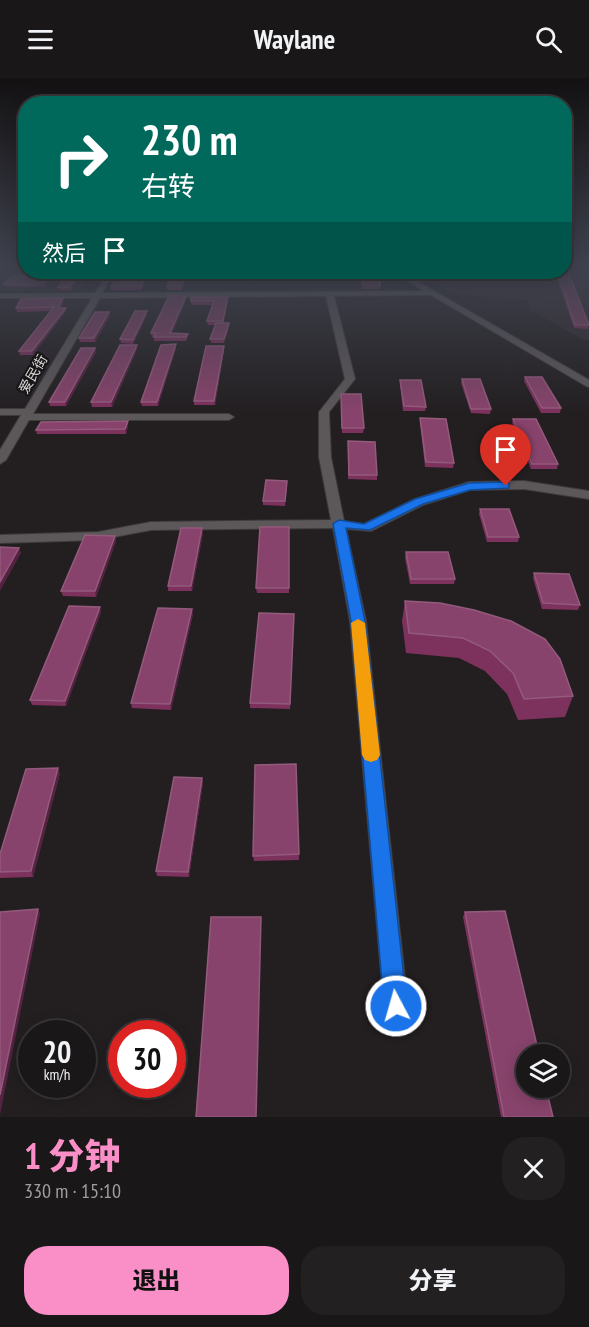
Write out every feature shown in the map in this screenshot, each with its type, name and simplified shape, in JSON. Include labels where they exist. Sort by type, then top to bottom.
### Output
[{"type":"street","name":"爱民街","points":[[0,460],[86,314]]},
{"type":"street","points":[[334,314],[350,378],[324,412],[326,457],[358,621],[396,1006]]},
{"type":"street","points":[[470,314],[589,384]]},
{"type":"street","points":[[0,412],[27,415],[229,417]]},
{"type":"street","points":[[0,539],[98,536],[152,526],[339,524],[366,528],[419,502],[469,486],[524,486],[589,495]]},
{"type":"shaded area","points":[[538,314],[589,314],[589,340],[584,340]]},
{"type":"building","points":[[48,314],[61,314],[32,351],[19,351]]},
{"type":"building","points":[[93,314],[108,314],[94,338],[79,338]]},
{"type":"building","points":[[133,314],[145,314],[133,340],[120,339]]},
{"type":"building","points":[[160,314],[178,314],[170,333],[188,334],[186,337],[154,337],[156,333],[151,333]]},
{"type":"building","points":[[209,314],[224,314],[223,321],[207,321]]},
{"type":"building","points":[[571,314],[585,314],[589,325],[575,325]]},
{"type":"building","points":[[216,323],[229,323],[224,339],[210,339]]},
{"type":"building","points":[[176,344],[157,402],[141,402],[161,345]]},
{"type":"building","points":[[120,345],[137,345],[111,402],[91,402]]},
{"type":"building","points":[[206,346],[224,346],[214,401],[194,401]]},
{"type":"building","points":[[81,348],[95,348],[65,402],[49,402]]},
{"type":"building","points":[[525,377],[542,377],[561,408],[542,408]]},
{"type":"building","points":[[462,379],[480,379],[491,409],[471,409]]},
{"type":"building","points":[[400,380],[421,380],[426,407],[404,406]]},
{"type":"building","points":[[341,394],[361,394],[364,428],[342,428]]},
{"type":"building","points":[[420,418],[446,419],[454,463],[426,462]]},
{"type":"building","points":[[513,419],[536,419],[558,464],[532,464]]},
{"type":"building","points":[[128,421],[125,429],[36,430],[41,422]]},
{"type":"building","points":[[348,441],[375,442],[377,475],[349,475]]},
{"type":"building","points":[[266,480],[287,481],[285,501],[263,501]]},
{"type":"building","points":[[480,509],[509,509],[519,537],[488,537]]},
{"type":"building","points":[[260,527],[289,527],[289,588],[256,588]]},
{"type":"building","points":[[181,528],[202,528],[191,586],[168,586]]},
{"type":"building","points":[[85,535],[115,536],[95,591],[61,591]]},
{"type":"building","points":[[0,547],[19,548],[0,582]]},
{"type":"building","points":[[406,552],[448,552],[455,579],[411,579]]},
{"type":"building","points":[[534,573],[569,574],[580,605],[543,603]]},
{"type":"building","points":[[405,601],[440,603],[474,610],[511,621],[545,639],[560,659],[573,696],[524,699],[513,673],[490,651],[463,638],[409,633]]},
{"type":"building","points":[[69,606],[100,607],[65,701],[30,700]]},
{"type":"building","points":[[158,608],[192,609],[170,704],[131,703]]},
{"type":"building","points":[[259,613],[294,614],[290,704],[250,703]]},
{"type":"building","points":[[296,764],[299,854],[253,856],[255,765]]},
{"type":"building","points":[[58,768],[31,871],[0,872],[0,854],[26,769]]},
{"type":"building","points":[[174,777],[202,778],[188,872],[156,871]]},
{"type":"building","points":[[38,909],[0,1095],[0,912]]},
{"type":"building","points":[[505,911],[537,1044],[516,1044],[516,1098],[548,1098],[553,1117],[504,1117],[465,912]]},
{"type":"building","points":[[211,917],[261,917],[256,1117],[196,1117]]},
{"type":"slow traffic","points":[[358,623],[371,755]]},
{"type":"route","points":[[396,1006],[358,621],[339,524],[366,528],[419,502],[469,486],[506,486]]}]
